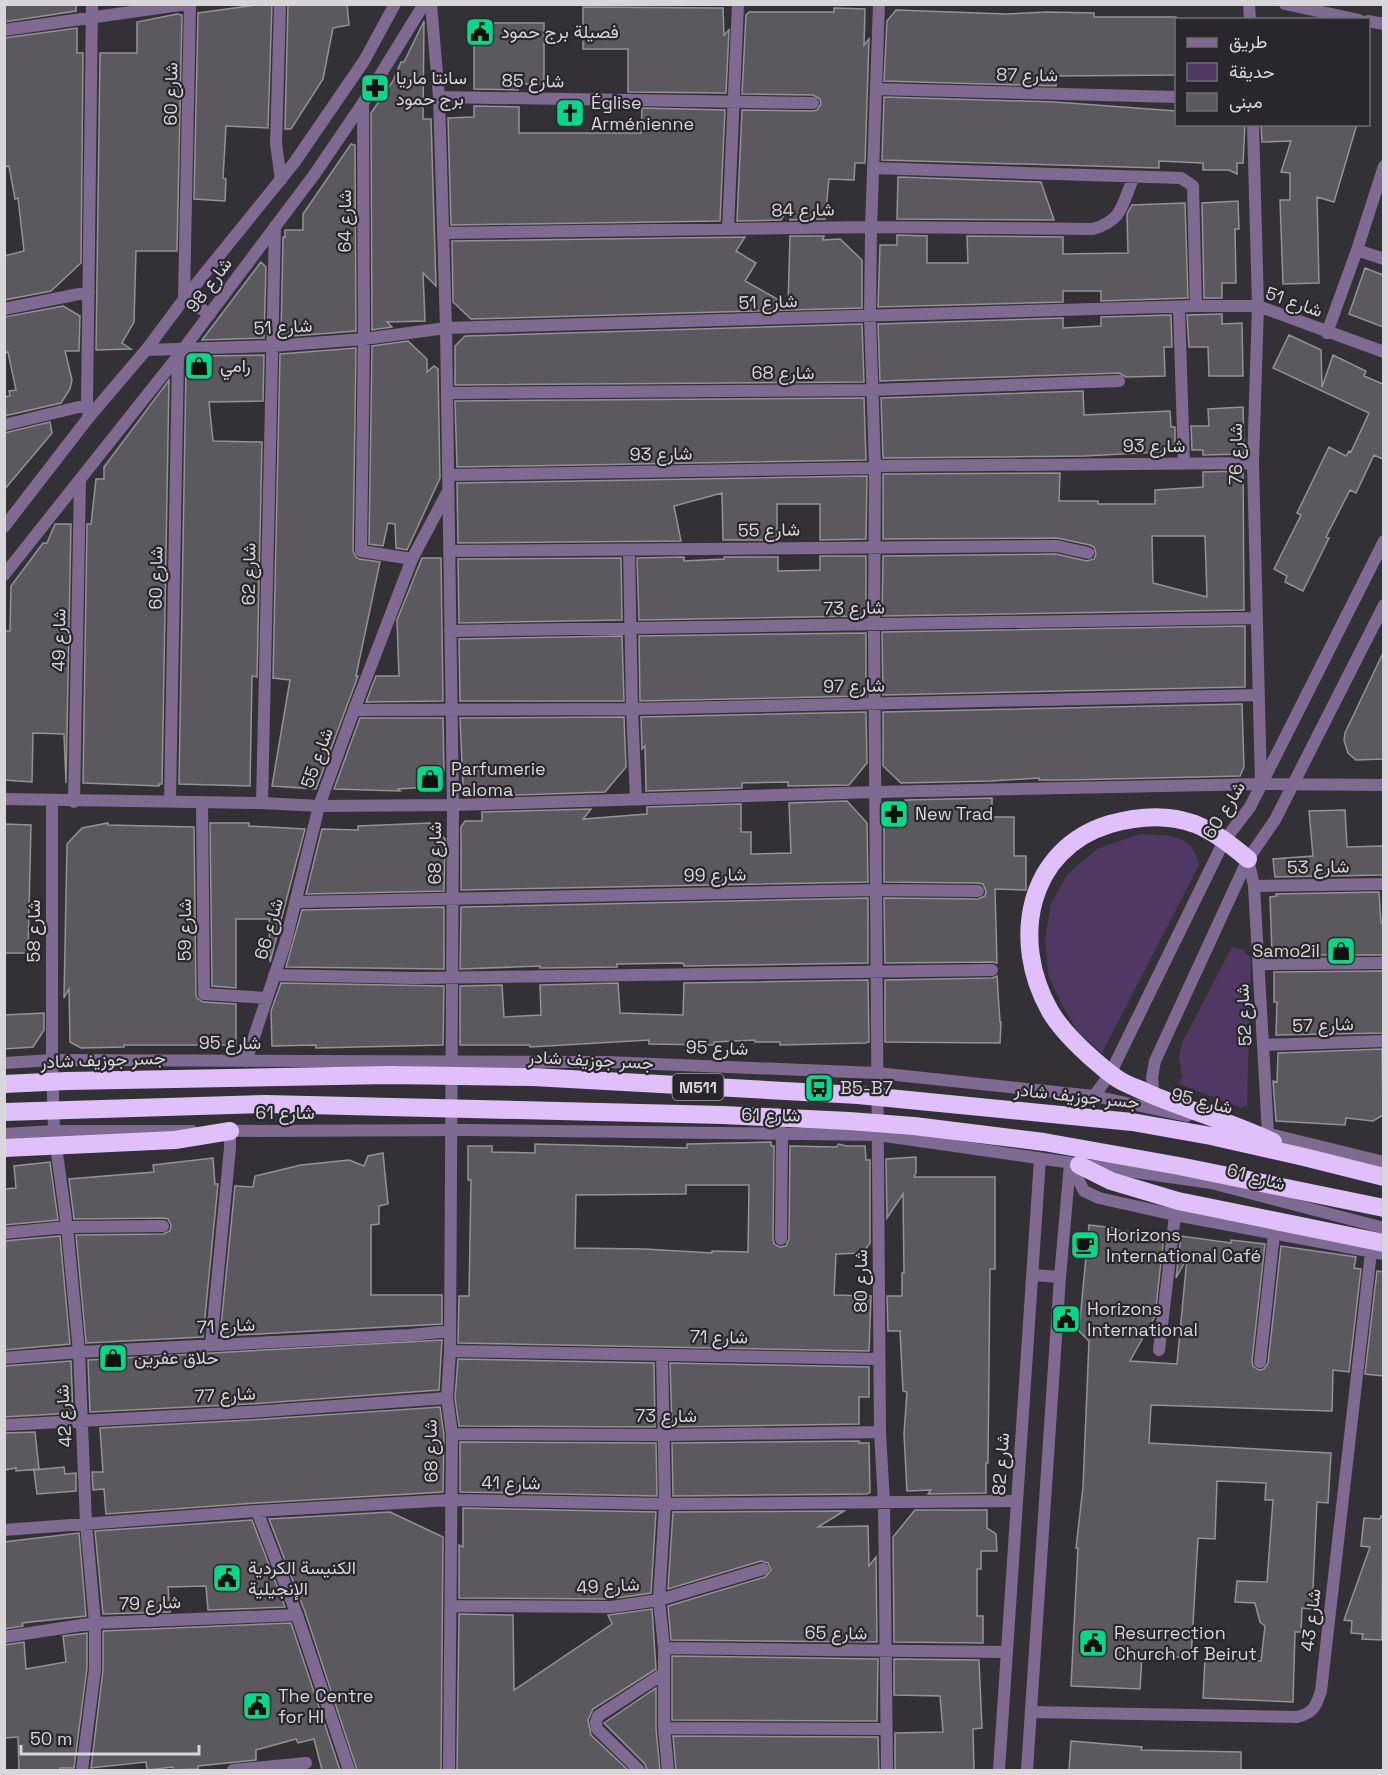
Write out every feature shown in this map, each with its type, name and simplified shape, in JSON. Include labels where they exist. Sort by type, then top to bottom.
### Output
[{"type":"highway","points":[[1248,859],[1224,841],[1196,825],[1173,818],[1150,817],[1121,821],[1097,828],[1054,860],[1032,904],[1029,933],[1035,977],[1050,1012],[1060,1026],[1095,1061],[1120,1081],[1240,1127],[1304,1157]]},
{"type":"highway","name":"جسر جوزيف شادر","points":[[4,1084],[389,1075],[544,1078],[858,1095],[1132,1122],[1211,1136],[1383,1177]]},
{"type":"highway","name":"M511","points":[[4,1112],[266,1104],[849,1121],[914,1126],[1044,1142],[1179,1166],[1383,1208]]},
{"type":"highway","points":[[4,1148],[176,1140],[230,1131]]},
{"type":"highway","points":[[1074,1164],[1101,1177],[1178,1201],[1377,1247]]},
{"type":"street","points":[[4,30],[92,10],[189,4]]},
{"type":"street","name":"شارع 60","points":[[184,299],[189,4]]},
{"type":"street","points":[[280,4],[276,144],[281,180]]},
{"type":"street","name":"شارع 98","points":[[4,527],[88,411],[146,350],[184,299],[281,180],[364,61],[395,4]]},
{"type":"street","name":"شارع 98","points":[[4,575],[210,314],[314,175],[363,103],[424,4]]},
{"type":"street","name":"شارع 68","points":[[430,4],[440,97],[453,804],[450,1351],[447,1398],[452,1434],[449,1770]]},
{"type":"street","points":[[728,229],[738,4]]},
{"type":"street","name":"شارع 80","points":[[879,4],[870,317],[875,467],[879,1359],[884,1503],[887,1770]]},
{"type":"street","points":[[1285,4],[1350,18]]},
{"type":"street","points":[[4,425],[88,411],[92,10]]},
{"type":"street","name":"شارع 87","points":[[876,89],[1175,97]]},
{"type":"street","name":"شارع 85","points":[[440,97],[813,103]]},
{"type":"street","name":"شارع 64","points":[[363,103],[364,339],[361,551],[412,559]]},
{"type":"street","name":"شارع 76","points":[[1253,126],[1257,306],[1253,463],[1262,784]]},
{"type":"street","points":[[1327,333],[1357,250],[1383,166]]},
{"type":"street","points":[[873,168],[1182,178],[1192,186],[1196,306]]},
{"type":"street","name":"شارع 84","points":[[443,233],[871,227],[1093,229],[1109,224],[1119,213],[1134,177]]},
{"type":"street","name":"شارع 62","points":[[262,802],[275,226]]},
{"type":"street","points":[[1357,250],[1383,260]]},
{"type":"street","points":[[4,309],[88,292]]},
{"type":"street","points":[[184,299],[210,314]]},
{"type":"street","name":"شارع 51","points":[[146,350],[180,352],[272,346],[364,339],[446,328],[1257,306],[1383,352]]},
{"type":"street","points":[[1179,308],[1184,464]]},
{"type":"street","name":"شارع 60","points":[[170,801],[180,352]]},
{"type":"street","name":"شارع 68","points":[[447,393],[872,390],[1119,381]]},
{"type":"street","name":"شارع 93","points":[[448,475],[1253,463]]},
{"type":"street","name":"شارع 49","points":[[74,802],[80,480]]},
{"type":"street","name":"شارع 55","points":[[319,806],[412,559],[448,491]]},
{"type":"street","name":"شارع 60","points":[[1094,1096],[1110,1074],[1224,841],[1250,807],[1262,784],[1383,542]]},
{"type":"street","name":"شارع 55","points":[[449,551],[1057,546],[1088,553]]},
{"type":"street","points":[[629,550],[636,799]]},
{"type":"street","points":[[1156,1109],[1152,1093],[1155,1061],[1248,859],[1275,819],[1383,605]]},
{"type":"street","name":"شارع 73","points":[[450,631],[874,626],[1257,618]]},
{"type":"street","name":"شارع 97","points":[[354,710],[632,710],[1258,695]]},
{"type":"street","points":[[4,799],[74,802],[262,802],[319,806],[1262,784],[1383,784]]},
{"type":"street","name":"شارع 58","points":[[52,801],[52,1060]]},
{"type":"street","name":"شارع 59","points":[[202,803],[204,994],[266,998]]},
{"type":"street","name":"شارع 66","points":[[246,1061],[296,902],[319,806]]},
{"type":"street","name":"شارع 52","points":[[1248,859],[1254,886],[1268,1134]]},
{"type":"street","name":"شارع 53","points":[[1254,886],[1383,884]]},
{"type":"street","name":"شارع 99","points":[[296,902],[876,890],[978,891]]},
{"type":"street","points":[[1259,964],[1383,963]]},
{"type":"street","points":[[274,975],[415,978],[992,970]]},
{"type":"street","name":"شارع 57","points":[[1263,1045],[1383,1041]]},
{"type":"street","name":"شارع 95","points":[[4,1063],[52,1060],[606,1062],[877,1073],[1094,1096],[1383,1162]]},
{"type":"street","name":"شارع 42","points":[[52,1060],[54,1131],[67,1227],[78,1352],[86,1524],[95,1623],[96,1670],[82,1770]]},
{"type":"street","name":"شارع 61","points":[[4,1134],[54,1131],[451,1130],[782,1132],[878,1135],[1211,1183],[1383,1228]]},
{"type":"street","points":[[211,1345],[230,1131]]},
{"type":"street","points":[[781,1239],[782,1132]]},
{"type":"street","name":"شارع 82","points":[[999,1770],[1040,1159]]},
{"type":"street","points":[[1074,1164],[1078,1184],[1090,1196],[1274,1234],[1377,1247],[1383,1254]]},
{"type":"street","points":[[1027,1770],[1060,1277],[1074,1164]]},
{"type":"street","points":[[1159,1350],[1175,1215]]},
{"type":"street","points":[[4,1233],[67,1227],[163,1226]]},
{"type":"street","points":[[1260,1362],[1274,1234]]},
{"type":"street","name":"شارع 43","points":[[1031,1712],[1297,1717],[1309,1714],[1317,1706],[1321,1691],[1377,1247]]},
{"type":"street","points":[[1033,1275],[1060,1277]]},
{"type":"street","name":"شارع 71","points":[[4,1358],[450,1331]]},
{"type":"street","name":"شارع 71","points":[[450,1351],[879,1359]]},
{"type":"street","points":[[662,1354],[665,1504],[659,1600],[664,1647],[664,1728],[668,1770]]},
{"type":"street","name":"شارع 77","points":[[4,1425],[250,1412],[447,1398]]},
{"type":"street","name":"شارع 73","points":[[452,1434],[664,1435],[880,1432]]},
{"type":"street","name":"شارع 41","points":[[4,1530],[257,1511],[450,1500],[665,1504],[1017,1501]]},
{"type":"street","points":[[257,1511],[297,1615],[349,1770]]},
{"type":"street","name":"شارع 49","points":[[451,1606],[612,1607],[659,1600],[763,1569]]},
{"type":"street","name":"شارع 79","points":[[4,1637],[95,1623],[297,1615]]},
{"type":"street","name":"شارع 65","points":[[664,1647],[1007,1652]]},
{"type":"street","points":[[639,1770],[597,1729],[596,1720],[598,1716],[664,1673]]},
{"type":"street","points":[[664,1728],[886,1729]]},
{"type":"street","points":[[233,1770],[306,1763]]},
{"type":"green space","points":[[1139,834],[1168,836],[1184,841],[1195,854],[1199,865],[1102,1053],[1078,1032],[1062,1005],[1048,974],[1045,939],[1051,903],[1068,874],[1097,849]]},
{"type":"green space","points":[[1232,947],[1245,950],[1245,954],[1251,957],[1247,1107],[1242,1108],[1179,1084],[1182,1077],[1179,1058],[1182,1043]]},
{"type":"building","points":[[4,4],[76,4],[76,11],[4,22]]},
{"type":"building","points":[[272,4],[268,128],[226,126],[223,178],[226,179],[225,201],[194,199],[198,13]]},
{"type":"building","points":[[288,4],[347,4],[349,25],[333,28],[323,79],[291,129],[285,129]]},
{"type":"building","points":[[583,7],[723,8],[724,35],[729,30],[726,93],[628,92],[628,49],[583,49]]},
{"type":"building","points":[[834,8],[865,9],[864,45],[869,39],[865,163],[855,163],[854,180],[829,179],[825,219],[790,220],[790,205],[781,220],[737,221],[742,110],[813,111],[817,110],[821,104],[820,99],[813,95],[742,94],[746,15],[749,12],[834,12]]},
{"type":"building","points":[[896,10],[1006,14],[1094,13],[1094,17],[1176,17],[1175,75],[1056,76],[1056,86],[884,81],[887,21]]},
{"type":"building","points":[[182,15],[177,251],[136,251],[134,322],[122,343],[131,349],[96,350],[100,53],[137,53],[137,22]]},
{"type":"building","points":[[424,21],[423,119],[431,119],[436,286],[423,273],[425,321],[387,322],[392,327],[372,330],[371,113],[393,81],[401,62],[404,62]]},
{"type":"building","points":[[474,23],[544,23],[544,84],[518,84],[518,90],[474,89]]},
{"type":"building","points":[[77,28],[77,53],[83,53],[81,263],[51,291],[4,300],[4,256],[24,251],[18,198],[15,199],[9,166],[4,167],[4,38]]},
{"type":"building","points":[[884,97],[1055,102],[1175,111],[1175,126],[1245,126],[1243,163],[1237,163],[1237,174],[1229,170],[1203,170],[1203,163],[1159,161],[1159,168],[882,160]]},
{"type":"building","points":[[474,106],[519,107],[519,133],[641,133],[642,108],[725,110],[720,221],[451,225],[448,118],[474,117]]},
{"type":"building","points":[[1261,126],[1356,126],[1334,202],[1317,197],[1319,283],[1283,284],[1280,200],[1290,200],[1290,173],[1281,172],[1291,141],[1262,142]]},
{"type":"building","points":[[351,144],[355,145],[356,331],[281,337],[285,230],[303,230],[303,214]]},
{"type":"building","points":[[898,177],[1041,182],[1054,220],[897,219]]},
{"type":"building","points":[[1238,201],[1239,229],[1235,229],[1236,283],[1222,283],[1222,298],[1204,298],[1202,203]]},
{"type":"building","points":[[1185,203],[1188,298],[1101,301],[1101,291],[1063,291],[1063,302],[878,307],[880,245],[897,245],[897,235],[927,236],[927,263],[968,263],[967,236],[1063,237],[1063,254],[1128,253],[1127,214],[1132,205]]},
{"type":"building","points":[[790,236],[824,236],[823,240],[840,239],[862,260],[862,308],[471,319],[453,302],[452,241],[745,237],[736,251],[756,263],[745,281],[788,305]]},
{"type":"building","points":[[261,262],[266,267],[264,338],[202,340]]},
{"type":"building","points":[[1365,268],[1383,275],[1383,327],[1349,314]]},
{"type":"building","points":[[63,306],[80,316],[79,351],[65,351],[72,380],[70,389],[61,403],[4,416],[4,397],[10,396],[9,391],[16,390],[8,352],[4,353],[4,317]]},
{"type":"building","points":[[1222,314],[1222,324],[1242,323],[1243,376],[1209,376],[1208,347],[1189,347],[1187,315]]},
{"type":"building","points":[[1171,315],[1172,347],[1164,347],[1165,376],[1126,377],[1119,373],[880,381],[878,324],[1063,318],[1063,328],[1101,326],[1101,317]]},
{"type":"building","points":[[862,324],[864,382],[455,385],[455,346],[465,336]]},
{"type":"building","points":[[1289,335],[1321,350],[1322,387],[1333,355],[1366,371],[1364,376],[1383,384],[1383,459],[1374,455],[1356,493],[1350,490],[1326,537],[1329,538],[1303,591],[1285,582],[1287,576],[1274,569],[1301,515],[1297,513],[1329,447],[1346,456],[1349,451],[1351,452],[1369,413],[1273,368]]},
{"type":"building","points":[[408,341],[427,359],[427,372],[434,366],[438,369],[440,478],[407,550],[396,548],[395,524],[388,523],[383,546],[369,544],[372,346]]},
{"type":"building","points":[[356,348],[353,551],[359,559],[380,562],[356,676],[358,676],[316,789],[272,786],[290,680],[273,678],[280,354]]},
{"type":"building","points":[[264,355],[263,401],[209,402],[213,441],[262,442],[257,677],[252,676],[250,786],[179,784],[186,367],[203,367],[203,356]]},
{"type":"building","points":[[169,380],[162,784],[159,786],[83,783],[87,524],[91,524],[96,479],[104,479],[104,467]]},
{"type":"building","points":[[1083,391],[1084,415],[1170,411],[1171,427],[1175,427],[1175,451],[1085,456],[883,458],[881,398]]},
{"type":"building","points":[[864,398],[866,460],[457,467],[455,401]]},
{"type":"building","points":[[1243,407],[1244,454],[1203,455],[1203,450],[1192,450],[1191,426],[1209,426],[1208,409]]},
{"type":"building","points":[[50,422],[52,433],[4,490],[4,433]]},
{"type":"building","points":[[1243,471],[1244,610],[882,616],[883,556],[1056,554],[1087,561],[1094,559],[1096,554],[1094,547],[1090,545],[1057,538],[883,539],[883,474],[1060,473],[1059,501],[1155,504],[1155,490],[1203,487],[1203,472]],"holes":[[[1152,536],[1205,536],[1207,597],[1153,583]]]},
{"type":"building","points":[[867,476],[866,539],[820,540],[820,504],[777,504],[777,540],[723,540],[722,493],[674,506],[681,541],[458,543],[457,483]]},
{"type":"building","points":[[55,524],[71,524],[66,783],[64,734],[33,733],[32,782],[4,780],[4,631],[10,631],[11,586],[43,543],[47,543]]},
{"type":"building","points":[[820,556],[866,556],[866,616],[639,620],[637,558],[684,557],[684,561],[724,559],[724,557],[778,557],[778,571],[820,570]]},
{"type":"building","points":[[422,558],[441,558],[443,701],[366,702],[376,676],[399,676],[397,620]]},
{"type":"building","points":[[621,558],[622,620],[459,623],[458,559]]},
{"type":"building","points":[[1245,626],[1245,687],[883,695],[882,632]]},
{"type":"building","points":[[866,633],[866,696],[640,701],[639,636]]},
{"type":"building","points":[[622,636],[624,701],[460,701],[459,639]]},
{"type":"building","points":[[1383,653],[1383,759],[1356,760],[1348,753],[1344,740],[1345,733]]},
{"type":"building","points":[[1242,704],[1244,767],[1240,776],[1067,780],[1039,780],[1039,778],[901,783],[883,766],[883,712]]},
{"type":"building","points":[[866,712],[867,763],[849,785],[788,786],[788,782],[742,783],[742,788],[646,791],[645,746],[642,749],[641,717]]},
{"type":"building","points":[[624,717],[626,767],[605,792],[484,796],[485,794],[463,787],[460,718]]},
{"type":"building","points":[[360,718],[443,718],[444,771],[430,787],[398,789],[400,791],[334,789]]},
{"type":"building","points":[[992,798],[992,817],[1014,817],[1014,856],[1026,856],[1026,890],[995,889],[997,963],[885,963],[884,898],[978,899],[985,896],[986,891],[983,884],[978,883],[884,882],[884,822],[905,800]]},
{"type":"building","points":[[847,801],[867,823],[868,882],[461,890],[461,827],[465,821],[482,821],[482,812],[591,809],[583,819],[647,814],[647,807],[741,804],[741,832],[751,832],[751,854],[791,853],[789,803]]},
{"type":"building","points":[[1345,810],[1347,847],[1383,846],[1383,875],[1275,877],[1273,859],[1313,856],[1309,811]]},
{"type":"building","points":[[108,823],[108,825],[194,827],[196,995],[203,1002],[236,1004],[236,1045],[124,1045],[124,1047],[81,1048],[70,1042],[69,989],[64,998],[67,844],[82,828]]},
{"type":"building","points":[[210,823],[249,823],[249,826],[305,829],[270,962],[269,919],[236,919],[236,988],[212,986]]},
{"type":"building","points":[[430,823],[445,839],[444,891],[306,894],[322,829],[358,830],[358,826]]},
{"type":"building","points":[[4,824],[31,825],[28,953],[4,953]]},
{"type":"building","points":[[1379,892],[1381,923],[1383,923],[1383,955],[1272,955],[1270,897],[1277,896],[1276,894]]},
{"type":"building","points":[[868,898],[868,963],[684,966],[683,963],[617,964],[617,967],[540,968],[540,966],[460,969],[461,907]]},
{"type":"building","points":[[444,907],[444,969],[286,967],[302,910]]},
{"type":"building","points":[[1383,971],[1383,1033],[1276,1035],[1277,1002],[1274,1002],[1274,972]]},
{"type":"building","points":[[997,976],[1001,1022],[1000,1043],[885,1042],[885,980],[992,978]]},
{"type":"building","points":[[868,980],[869,1042],[865,1043],[780,1045],[780,1042],[755,1042],[755,1040],[714,1042],[714,1045],[649,1044],[649,1040],[530,1047],[530,1045],[460,1045],[460,986],[502,985],[504,1017],[541,1015],[540,985],[618,983],[620,1013],[683,1015],[684,983]]},
{"type":"building","points":[[281,983],[444,986],[443,1045],[316,1048],[316,1045],[272,1046],[271,1011]]},
{"type":"building","points":[[44,1013],[44,1030],[33,1047],[4,1049],[4,1015]]},
{"type":"building","points":[[1382,1049],[1383,1115],[1373,1121],[1346,1118],[1345,1125],[1276,1121],[1273,1081],[1277,1082],[1278,1053]]},
{"type":"building","points":[[771,1142],[771,1146],[774,1146],[773,1239],[774,1244],[780,1247],[786,1246],[789,1239],[790,1146],[836,1147],[839,1144],[865,1146],[866,1160],[870,1160],[870,1243],[863,1253],[836,1254],[834,1295],[871,1296],[869,1351],[458,1343],[459,1296],[469,1296],[471,1180],[468,1180],[468,1146],[492,1146],[492,1152],[535,1153],[535,1144],[687,1148],[687,1144]],"holes":[[[686,1185],[749,1185],[748,1252],[712,1251],[712,1253],[575,1248],[576,1195],[686,1194]]]},
{"type":"building","points":[[383,1153],[388,1204],[379,1206],[379,1224],[371,1225],[371,1295],[442,1295],[442,1324],[220,1336],[235,1186],[253,1187],[255,1176],[301,1165],[349,1160],[364,1166],[368,1156]]},
{"type":"building","points":[[916,1157],[914,1177],[995,1177],[995,1269],[990,1269],[986,1493],[928,1494],[931,1490],[907,1491],[904,1434],[907,1392],[903,1391],[900,1331],[888,1331],[887,1296],[902,1296],[903,1194],[887,1218],[886,1159]]},
{"type":"building","points":[[213,1158],[215,1184],[218,1184],[203,1337],[86,1343],[76,1235],[163,1234],[170,1231],[171,1225],[168,1219],[163,1218],[74,1219],[69,1179],[154,1172],[153,1165]]},
{"type":"building","points":[[50,1162],[58,1220],[4,1225],[4,1189],[16,1188],[14,1166]]},
{"type":"building","points":[[1089,1225],[1164,1235],[1155,1316],[1130,1361],[1177,1364],[1187,1258],[1176,1278],[1181,1236],[1231,1243],[1231,1240],[1265,1244],[1252,1361],[1253,1366],[1259,1370],[1264,1369],[1268,1363],[1281,1246],[1356,1257],[1354,1268],[1361,1269],[1349,1372],[1333,1370],[1332,1411],[1151,1405],[1149,1443],[1331,1453],[1328,1503],[1317,1502],[1312,1609],[1302,1608],[1301,1632],[1295,1632],[1293,1702],[1203,1698],[1205,1659],[1261,1661],[1265,1626],[1260,1622],[1255,1603],[1235,1602],[1237,1581],[1267,1582],[1273,1500],[1265,1500],[1266,1483],[1217,1481],[1215,1539],[1198,1538],[1191,1658],[1142,1655],[1140,1689],[1071,1686],[1078,1548],[1076,1548],[1083,1487],[1089,1341],[1079,1331]]},
{"type":"building","points":[[60,1236],[70,1344],[4,1350],[4,1241]]},
{"type":"building","points":[[1377,1271],[1383,1272],[1383,1376],[1365,1374]]},
{"type":"building","points":[[442,1340],[439,1390],[249,1404],[90,1412],[88,1360]]},
{"type":"building","points":[[458,1359],[654,1363],[655,1427],[459,1426],[455,1398]]},
{"type":"building","points":[[71,1361],[73,1413],[4,1417],[4,1366]]},
{"type":"building","points":[[670,1363],[869,1367],[869,1397],[859,1397],[859,1424],[672,1427]]},
{"type":"building","points":[[440,1407],[444,1435],[443,1492],[106,1514],[104,1489],[93,1490],[92,1472],[103,1472],[100,1428]]},
{"type":"building","points":[[35,1432],[39,1469],[4,1470],[4,1433]]},
{"type":"building","points":[[859,1441],[859,1443],[869,1443],[870,1492],[867,1494],[673,1496],[672,1443]]},
{"type":"building","points":[[460,1442],[656,1443],[657,1496],[460,1492]]},
{"type":"building","points":[[64,1467],[65,1474],[76,1473],[76,1491],[37,1494],[34,1470]]},
{"type":"building","points":[[463,1508],[656,1512],[651,1593],[610,1599],[459,1598],[459,1545],[463,1547]]},
{"type":"building","points":[[915,1510],[987,1510],[987,1528],[996,1534],[997,1551],[981,1551],[981,1569],[977,1569],[977,1616],[983,1616],[983,1643],[894,1642],[893,1537]]},
{"type":"building","points":[[844,1511],[818,1527],[868,1526],[869,1566],[876,1557],[877,1642],[671,1640],[668,1606],[765,1577],[771,1570],[768,1563],[761,1561],[668,1589],[673,1512]]},
{"type":"building","points":[[390,1512],[443,1537],[441,1770],[357,1770],[305,1612],[269,1519]]},
{"type":"building","points":[[1381,1516],[1383,1517],[1382,1640],[1362,1639],[1363,1634],[1351,1633],[1352,1621],[1344,1620],[1370,1547],[1361,1546],[1364,1518],[1380,1519]]},
{"type":"building","points":[[252,1520],[285,1607],[208,1610],[206,1586],[168,1587],[170,1612],[103,1614],[95,1531]]},
{"type":"building","points":[[79,1533],[86,1616],[22,1623],[23,1626],[4,1629],[4,1542]]},
{"type":"building","points":[[652,1609],[656,1669],[593,1709],[588,1720],[591,1735],[628,1770],[457,1770],[459,1614],[513,1615],[514,1690],[612,1624],[608,1615]]},
{"type":"building","points":[[291,1623],[340,1770],[322,1770],[314,1739],[298,1743],[296,1739],[256,1750],[256,1760],[198,1766],[198,1769],[173,1770],[173,1767],[147,1770],[146,1762],[91,1768],[103,1670],[103,1631]]},
{"type":"building","points":[[87,1633],[87,1668],[74,1768],[19,1770],[18,1737],[4,1738],[4,1645],[24,1642],[26,1669],[66,1662],[63,1636]]},
{"type":"building","points":[[672,1656],[878,1659],[877,1721],[672,1720]]},
{"type":"building","points":[[894,1659],[979,1660],[982,1728],[973,1729],[974,1770],[895,1770],[895,1733],[943,1732],[940,1696],[894,1695]]},
{"type":"building","points":[[656,1688],[656,1729],[660,1770],[647,1770],[645,1764],[604,1723]]},
{"type":"building","points":[[673,1736],[878,1737],[879,1770],[676,1770]]},
{"type":"building","points":[[1071,1741],[1142,1747],[1141,1750],[1241,1752],[1241,1770],[1069,1770]]},
{"type":"place","name":"فصيلة برج حمود","points":[[480,32]]},
{"type":"place","name":"سانتا ماريا برج حمود","points":[[375,88]]},
{"type":"place","name":"Église Arménienne","points":[[570,113]]},
{"type":"place","name":"رامي","points":[[199,366]]},
{"type":"place","name":"Parfumerie Paloma","points":[[430,779]]},
{"type":"place","name":"New Trad","points":[[894,814]]},
{"type":"place","name":"Samo2il","points":[[1341,951]]},
{"type":"place","name":"B5-B7","points":[[819,1088]]},
{"type":"place","name":"Horizons International Café","points":[[1085,1245]]},
{"type":"place","name":"Horizons International","points":[[1066,1319]]},
{"type":"place","name":"حلاق عفرين","points":[[113,1358]]},
{"type":"place","name":"الكنيسة الكردية الإنجيلية","points":[[227,1578]]},
{"type":"place","name":"Resurrection Church of Beirut","points":[[1093,1643]]},
{"type":"place","name":"The Centre for HI","points":[[257,1706]]}]
